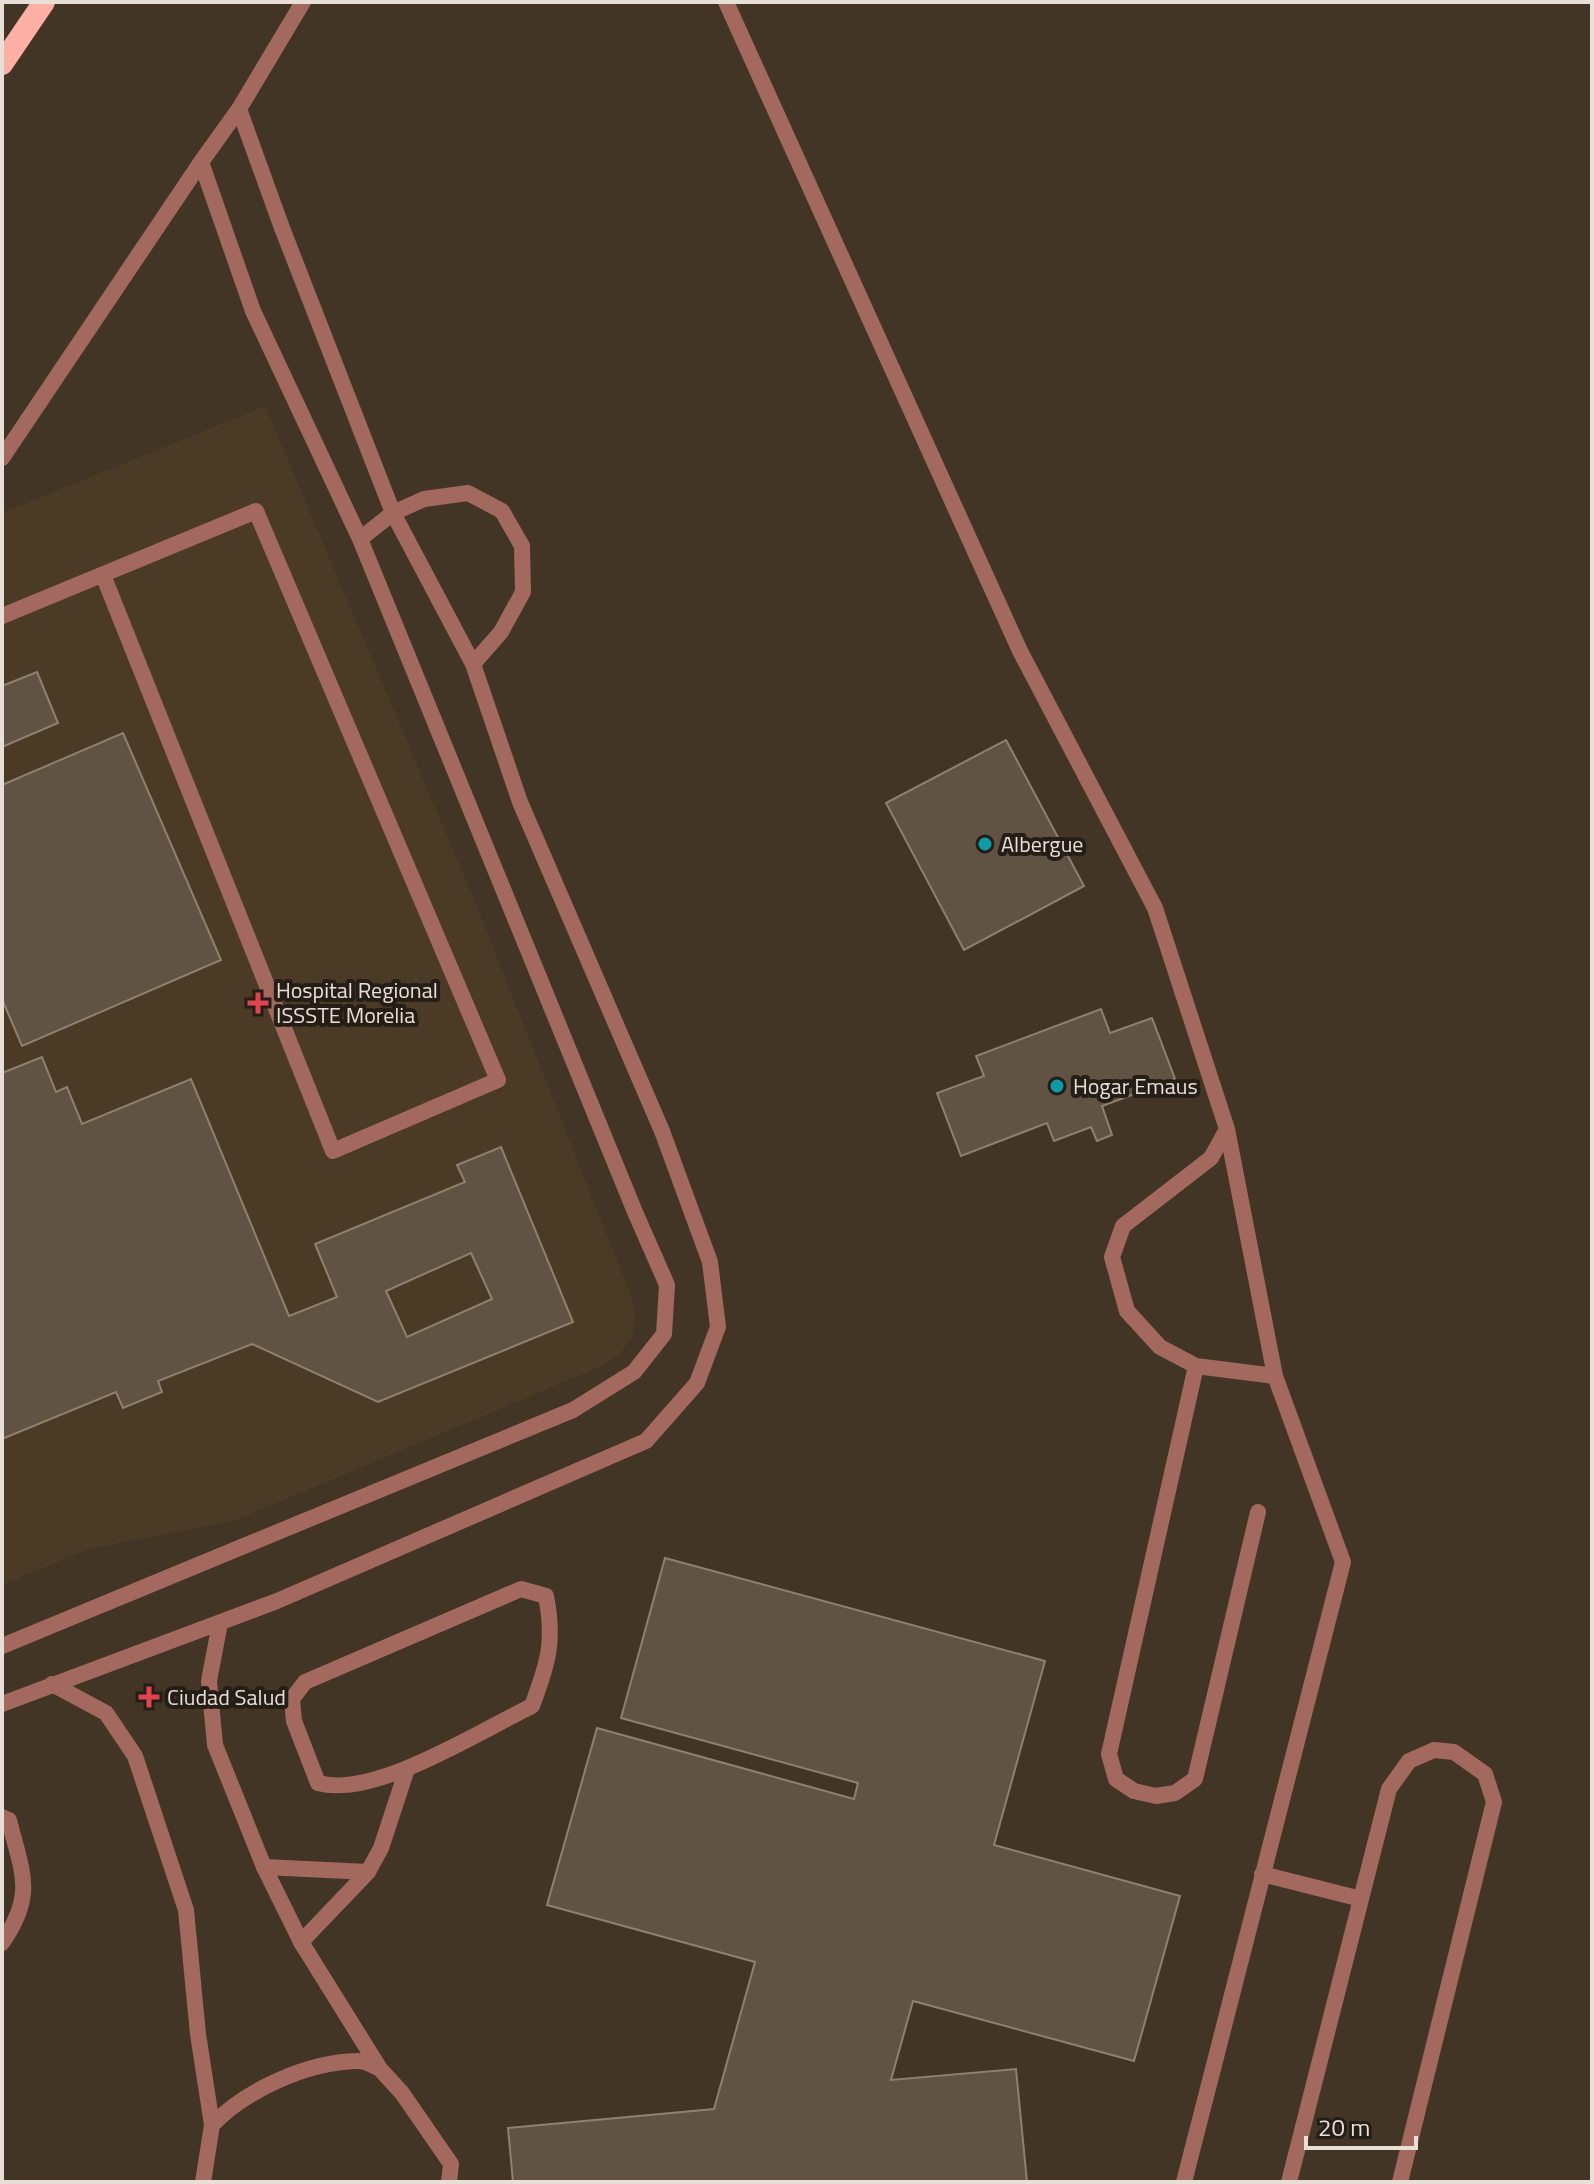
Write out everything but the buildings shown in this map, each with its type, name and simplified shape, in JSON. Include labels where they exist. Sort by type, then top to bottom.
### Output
[{"type":"highway","points":[[2,64],[44,2]]},
{"type":"street","points":[[2,458],[239,109],[303,2]]},
{"type":"street","points":[[726,2],[1020,651],[1155,908],[1227,1129],[1275,1376],[1343,1562],[1184,2182]]},
{"type":"street","points":[[2,1704],[277,1601],[646,1441],[697,1383],[718,1327],[710,1262],[662,1131],[520,802],[473,664],[393,513],[239,109]]},
{"type":"street","points":[[2,1646],[573,1410],[634,1372],[664,1334],[667,1285],[360,539],[253,311],[201,162]]},
{"type":"street","points":[[360,539],[393,513],[424,499],[468,493],[502,511],[522,546],[523,592],[501,632],[473,664]]},
{"type":"street","points":[[2,616],[256,511],[498,1080],[333,1151],[103,575]]},
{"type":"street","points":[[1227,1129],[1211,1158],[1123,1226],[1112,1257],[1127,1311],[1160,1347],[1196,1366],[1275,1376]]},
{"type":"street","points":[[1196,1366],[1109,1754],[1116,1779],[1134,1791],[1156,1796],[1175,1793],[1195,1779],[1258,1512]]},
{"type":"street","points":[[301,1942],[368,1872],[381,1848],[407,1769],[532,1706],[548,1663],[551,1624],[546,1596],[521,1589],[305,1682],[292,1699],[294,1721],[318,1783],[358,1785],[407,1769]]},
{"type":"street","points":[[220,1623],[209,1681],[215,1745],[264,1867],[301,1942],[380,2069],[402,2093],[451,2164],[449,2182]]},
{"type":"street","points":[[52,1684],[106,1713],[135,1756],[186,1910],[198,2034],[212,2125],[203,2182]]},
{"type":"street","points":[[1289,2182],[1389,1789],[1409,1761],[1434,1750],[1454,1752],[1485,1774],[1494,1802],[1400,2182]]},
{"type":"street","points":[[2,1817],[9,1820],[25,1886],[18,1920],[2,1943]]},
{"type":"street","points":[[264,1867],[368,1872]]},
{"type":"street","points":[[1262,1874],[1361,1899]]},
{"type":"street","points":[[212,2125],[231,2105],[296,2072],[360,2060],[380,2069]]},
{"type":"shaded area","name":"Hospital Regional ISSSTE Morelia","points":[[265,406],[476,904],[631,1296],[636,1317],[632,1337],[620,1354],[604,1365],[234,1521],[89,1549],[2,1585],[2,513]]},
{"type":"place","name":"Albergue","points":[[985,844]]},
{"type":"place","name":"Hospital Regional ISSSTE Morelia","points":[[258,1003]]},
{"type":"place","name":"Hogar Emaus","points":[[1057,1086]]},
{"type":"place","name":"Ciudad Salud","points":[[149,1697]]}]
